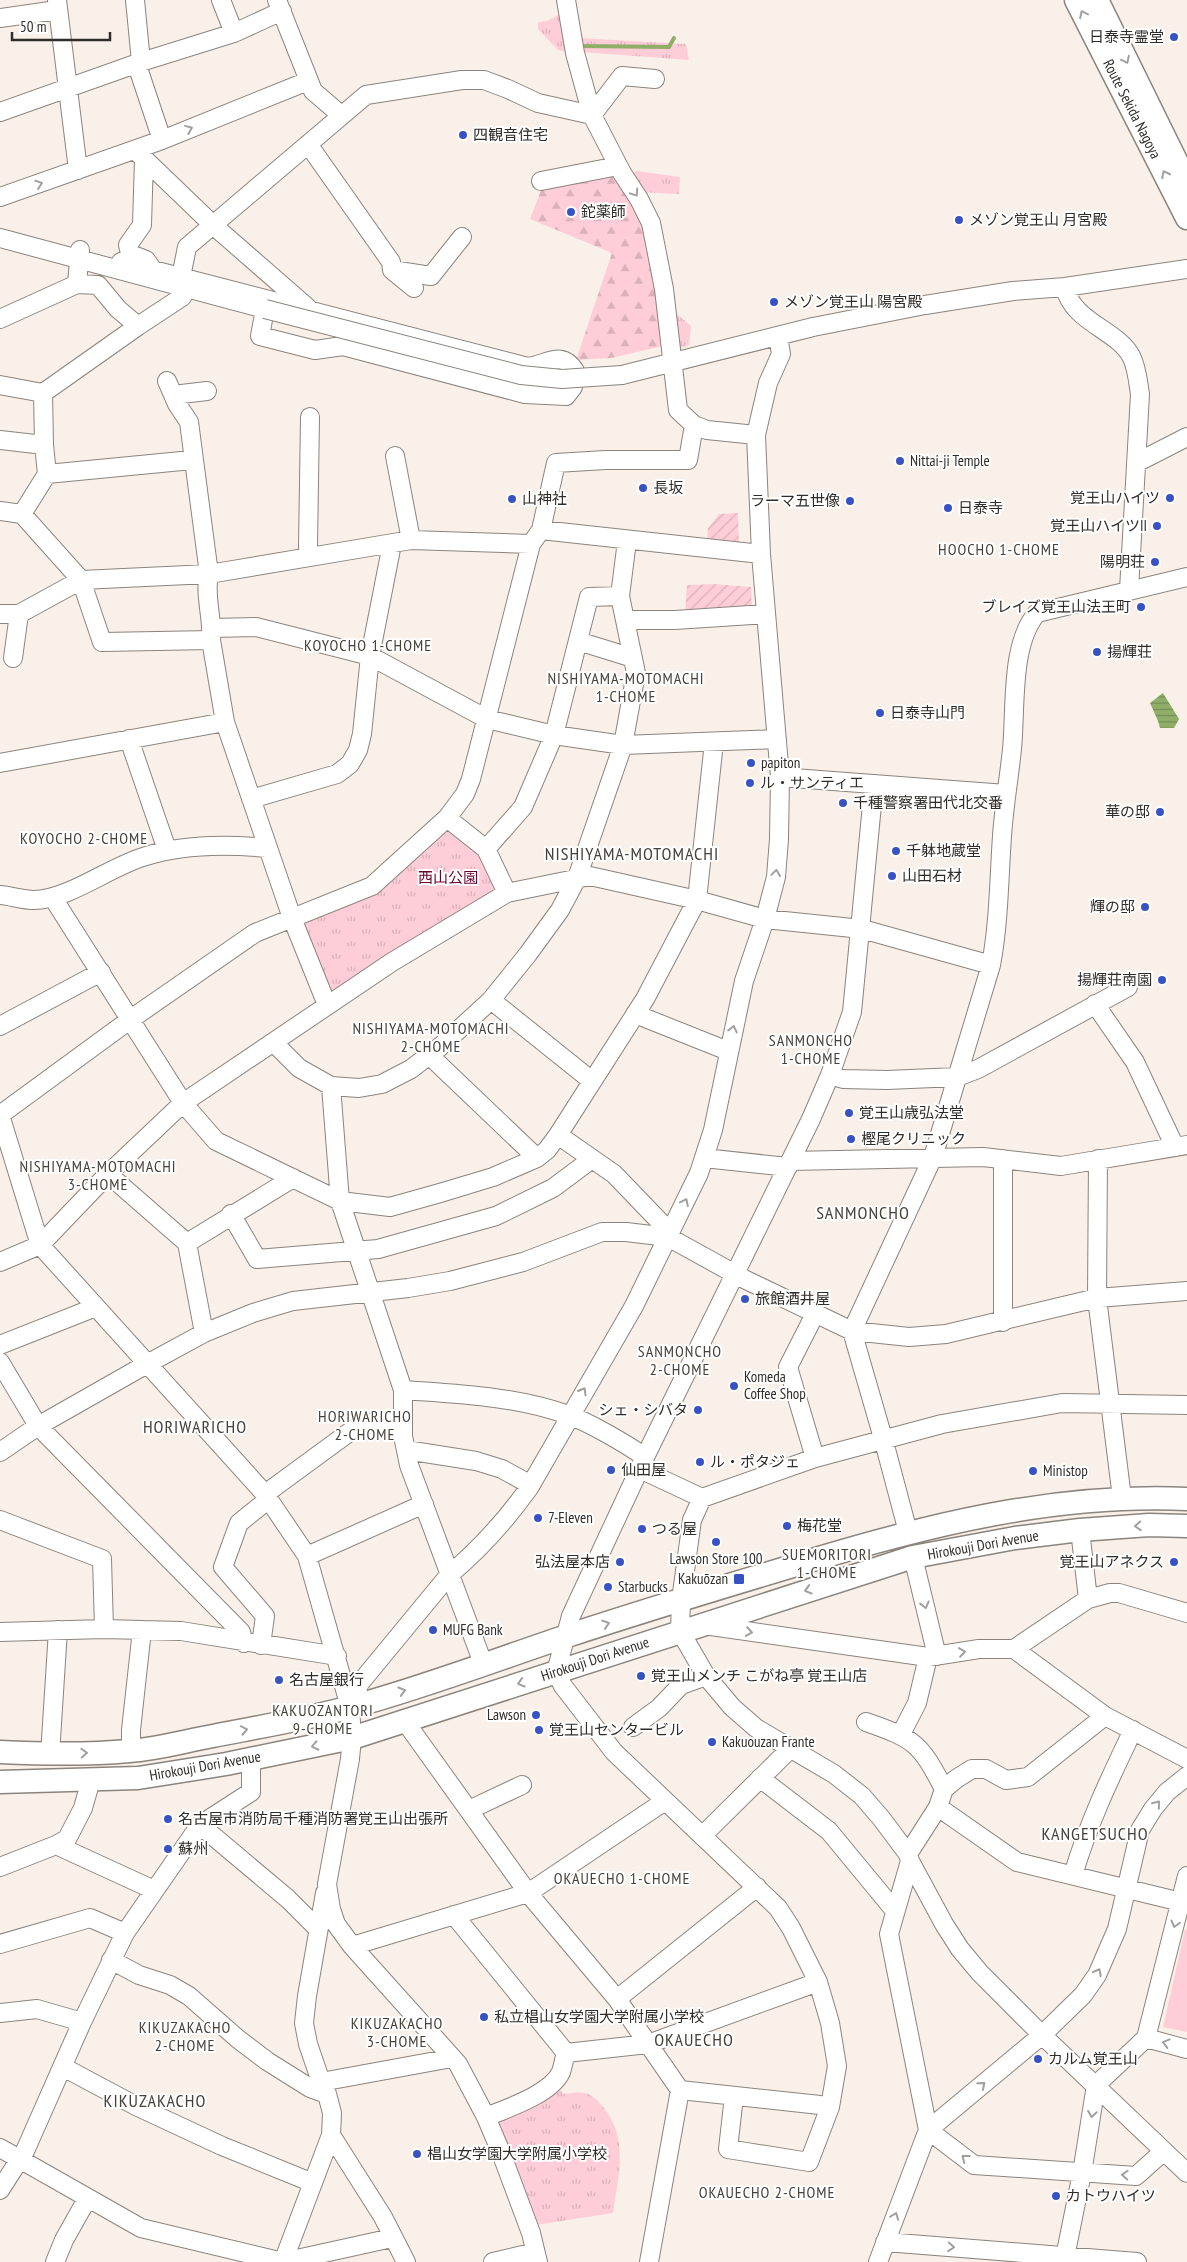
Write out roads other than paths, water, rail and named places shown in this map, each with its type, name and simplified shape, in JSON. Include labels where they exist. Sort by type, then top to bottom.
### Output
[{"type":"main road","name":"Route Sekida Nagoya","points":[[1076,0],[1187,218]]},
{"type":"main road","name":"Route Sekida Nagoya","points":[[1096,0],[1187,183]]},
{"type":"main road","name":"Hirokouji Dori Avenue","points":[[0,1752],[50,1755],[131,1751],[252,1728],[350,1707],[484,1666],[566,1636],[908,1532],[1000,1512],[1053,1505],[1122,1498],[1187,1499]]},
{"type":"main road","name":"Hirokouji Dori Avenue","points":[[0,1782],[138,1778],[251,1759],[352,1738],[913,1557],[1015,1538],[1080,1530],[1149,1525],[1187,1526]]},
{"type":"street","points":[[134,0],[139,63],[162,140]]},
{"type":"street","points":[[221,0],[234,32]]},
{"type":"street","points":[[566,0],[574,46],[592,115],[618,166],[640,199],[651,223],[664,289],[678,410],[694,425],[707,430],[756,435]]},
{"type":"street","points":[[0,18],[57,5],[66,90],[78,170]]},
{"type":"street","points":[[0,112],[234,32],[280,6],[313,91],[341,115]]},
{"type":"street","points":[[592,115],[622,76],[655,79]]},
{"type":"street","points":[[0,385],[43,393],[182,297],[187,247],[366,95],[462,80],[484,80],[538,103],[592,115]]},
{"type":"street","points":[[0,197],[78,170],[139,154],[162,140],[308,82]]},
{"type":"street","points":[[308,144],[391,262],[392,270],[414,288]]},
{"type":"street","points":[[139,154],[214,226],[310,310]]},
{"type":"street","points":[[131,257],[128,245],[142,225],[139,154]]},
{"type":"street","points":[[540,181],[618,166]]},
{"type":"street","points":[[392,270],[431,276],[462,237]]},
{"type":"street","points":[[0,238],[80,255],[116,269],[310,310],[528,367],[550,360],[565,361],[571,364],[575,371],[573,387],[566,396],[525,394],[343,346],[315,350],[260,336],[265,309]]},
{"type":"street","points":[[77,284],[80,255]]},
{"type":"street","points":[[116,269],[121,262],[136,256],[146,260],[153,270],[183,283],[265,309],[521,375],[562,379],[622,375],[778,336],[924,305],[1013,291],[1066,288],[1187,269]]},
{"type":"street","points":[[0,318],[77,284],[98,285],[118,309],[138,326]]},
{"type":"street","points":[[1066,288],[1067,297],[1087,320],[1123,346],[1135,366],[1140,394],[1129,590]]},
{"type":"street","points":[[350,1707],[360,1683],[449,1575],[510,1515],[531,1485],[552,1450],[569,1415],[634,1306],[704,1158],[712,1130],[744,981],[776,877],[780,777],[761,554],[756,435],[768,383],[781,354],[778,336]]},
{"type":"street","points":[[207,391],[170,388],[189,422],[192,460],[209,574],[207,582],[211,634],[225,722],[292,918],[327,1005]]},
{"type":"street","points":[[22,514],[47,474],[44,446],[43,393]]},
{"type":"street","points":[[309,556],[310,418]]},
{"type":"street","points":[[283,2262],[331,2135],[332,2113],[308,2044],[304,2023],[318,1929],[350,1759],[352,1738],[350,1707],[307,1556],[267,1496],[40,1245],[0,1115],[131,1019],[255,933],[372,886],[447,818],[465,794],[471,779],[556,463],[605,460],[688,460],[694,425]]},
{"type":"street","points":[[1136,463],[1187,437]]},
{"type":"street","points":[[0,440],[44,446]]},
{"type":"street","points":[[395,456],[411,540]]},
{"type":"street","points":[[47,474],[192,460]]},
{"type":"street","points":[[0,512],[22,514],[81,580],[102,642],[211,634],[256,627],[370,656],[486,719],[554,735],[623,745],[777,740]]},
{"type":"street","points":[[0,614],[19,614],[81,580],[209,574],[411,540],[536,537],[627,541],[761,554]]},
{"type":"street","points":[[274,1043],[299,1068],[331,1086],[359,1088],[382,1084],[410,1069],[429,1055],[491,1000],[560,910],[576,878],[623,745],[636,673],[620,596],[627,541]]},
{"type":"street","points":[[251,799],[337,774],[350,764],[358,750],[362,734],[370,656],[392,544]]},
{"type":"street","points":[[908,1532],[884,1438],[852,1331],[933,1157],[991,965],[996,939],[1017,671],[1028,622],[1037,613],[1187,577]]},
{"type":"street","points":[[486,849],[523,808],[554,735],[589,597],[620,596]]},
{"type":"street","points":[[13,658],[19,614]]},
{"type":"street","points":[[625,620],[675,620],[766,614]]},
{"type":"street","points":[[578,641],[632,658]]},
{"type":"street","points":[[0,763],[225,722]]},
{"type":"street","points":[[129,739],[167,850]]},
{"type":"street","points":[[52,898],[131,1019],[182,1103],[216,1141],[340,1201],[390,1207],[493,1177],[537,1158],[558,1135],[635,1014],[697,900],[714,742]]},
{"type":"street","points":[[780,777],[1006,794]]},
{"type":"street","points":[[734,2096],[728,2149],[809,2162],[830,2108],[837,2066],[830,2023],[818,1982],[778,1908],[614,1752],[563,1686],[556,1672],[571,1616],[642,1463],[789,1164],[830,1075],[852,1012],[862,929],[874,784]]},
{"type":"street","points":[[447,818],[486,849],[506,893]]},
{"type":"street","points":[[0,895],[33,900],[52,898],[141,857],[167,850],[211,846],[267,848]]},
{"type":"street","points":[[0,1262],[40,1245],[108,1174],[182,1103],[392,962],[506,893],[590,876],[697,900],[764,919],[862,929],[991,965]]},
{"type":"street","points":[[0,1026],[101,972]]},
{"type":"street","points":[[830,1075],[843,1079],[887,1080],[956,1077],[978,1068],[1128,986]]},
{"type":"street","points":[[491,1000],[592,1081]]},
{"type":"street","points":[[704,1158],[789,1164],[933,1157],[983,1157],[1061,1166],[1181,1146],[1135,1062],[1095,1004]]},
{"type":"street","points":[[635,1014],[728,1051]]},
{"type":"street","points":[[429,1055],[537,1158]]},
{"type":"street","points":[[331,1086],[340,1201],[403,1390],[402,1422],[409,1465],[484,1666]]},
{"type":"street","points":[[558,1135],[621,1181],[666,1228],[668,1237]]},
{"type":"street","points":[[231,1214],[256,1259],[378,1249],[496,1216],[553,1188],[592,1159]]},
{"type":"street","points":[[1003,1159],[1003,1322]]},
{"type":"street","points":[[1098,1159],[1097,1298],[1122,1498]]},
{"type":"street","points":[[108,1174],[187,1243],[204,1333]]},
{"type":"street","points":[[187,1243],[231,1214],[293,1178]]},
{"type":"street","points":[[0,1452],[38,1426],[147,1364],[204,1333],[253,1313],[293,1301],[450,1282],[523,1262],[602,1232],[626,1232],[668,1237],[735,1274],[852,1331],[909,1337],[946,1334],[1003,1322],[1097,1298],[1187,1291]]},
{"type":"street","points":[[0,1345],[96,1307]]},
{"type":"street","points":[[815,1314],[788,1367],[816,1458]]},
{"type":"street","points":[[0,1362],[38,1426],[253,1644]]},
{"type":"street","points":[[403,1390],[470,1395],[524,1402],[569,1415],[642,1463],[702,1498]]},
{"type":"street","points":[[1187,1405],[1062,1403],[942,1424],[884,1438],[816,1458],[702,1498],[692,1520],[681,1600],[680,1631],[706,1676],[732,1707],[750,1722],[834,1774],[862,1796],[881,1818],[909,1857],[960,1949],[980,1973],[1042,2035],[1187,2173]]},
{"type":"street","points":[[253,1644],[265,1616],[222,1567],[239,1523],[267,1496],[351,1431],[370,1422],[402,1422]]},
{"type":"street","points":[[406,1450],[476,1461],[502,1469],[531,1485]]},
{"type":"street","points":[[307,1556],[424,1504]]},
{"type":"street","points":[[0,1520],[102,1559],[104,1629]]},
{"type":"street","points":[[1080,1530],[1088,1599]]},
{"type":"street","points":[[901,1734],[917,1703],[933,1656],[913,1557]]},
{"type":"street","points":[[701,1624],[933,1656],[980,1649],[1014,1649],[1088,1599],[1100,1594],[1119,1593],[1187,1613]]},
{"type":"street","points":[[0,1632],[104,1629],[180,1631],[337,1656]]},
{"type":"street","points":[[50,1755],[58,1630]]},
{"type":"street","points":[[131,1751],[130,1730],[142,1630]]},
{"type":"street","points":[[1014,1649],[1105,1716],[1187,1759]]},
{"type":"street","points":[[633,1727],[659,1708],[682,1685],[706,1676]]},
{"type":"street","points":[[1105,1716],[1028,1777],[1006,1780],[986,1769],[972,1770],[944,1789],[938,1807],[909,1857],[889,1934],[928,2130],[974,2165],[1136,2176],[1164,2151]]},
{"type":"street","points":[[404,1720],[528,1893],[617,1999],[680,2090],[649,2262]]},
{"type":"street","points":[[866,1722],[901,1734],[920,1748],[944,1789]]},
{"type":"street","points":[[1073,1875],[1096,1806],[1133,1730]]},
{"type":"street","points":[[702,1836],[791,1748]]},
{"type":"street","points":[[0,2190],[21,2159],[64,2067],[82,2022],[125,1932],[200,1825],[251,1792],[251,1759]]},
{"type":"street","points":[[878,2262],[928,2130],[1042,2035],[1083,1995],[1097,1975],[1117,1929],[1140,1830],[1153,1809],[1167,1792],[1187,1776]]},
{"type":"street","points":[[760,1778],[828,1831],[895,1911]]},
{"type":"street","points":[[0,1867],[67,1839],[83,1808],[90,1780]]},
{"type":"street","points":[[469,1810],[522,1785]]},
{"type":"street","points":[[352,1946],[528,1893],[665,1801]]},
{"type":"street","points":[[938,1807],[1018,1862],[1181,1902]]},
{"type":"street","points":[[200,1825],[288,1899],[318,1929]]},
{"type":"street","points":[[56,1845],[154,1890]]},
{"type":"street","points":[[1064,2259],[1082,2173],[1096,2085],[1146,2038],[1187,1876]]},
{"type":"street","points":[[327,1884],[331,1909],[336,1924],[352,1946],[452,2058],[486,2116],[531,2233],[537,2257],[493,2262]]},
{"type":"street","points":[[617,1999],[756,1887]]},
{"type":"street","points":[[454,1916],[566,2053]]},
{"type":"street","points":[[0,1944],[90,1918],[125,1932]]},
{"type":"street","points":[[111,1960],[139,1975],[170,1985],[189,1996],[238,2039],[267,2061],[310,2088],[324,2088],[452,2058]]},
{"type":"street","points":[[566,2053],[648,2044],[818,1982]]},
{"type":"street","points":[[1,2007],[37,2009],[82,2022]]},
{"type":"street","points":[[1146,2038],[1187,2049]]},
{"type":"street","points":[[486,2116],[517,2104],[547,2087],[560,2073],[566,2053]]},
{"type":"street","points":[[64,2067],[136,2106],[222,2146],[313,2183]]},
{"type":"street","points":[[680,2090],[820,2105],[830,2108]]},
{"type":"street","points":[[331,2135],[383,2217],[392,2238],[406,2262]]},
{"type":"street","points":[[0,2148],[141,2228],[283,2262],[392,2238]]},
{"type":"street","points":[[55,2262],[64,2240],[87,2199]]},
{"type":"street","points":[[885,2242],[1064,2259],[1137,2262]]},
{"type":"waterway","points":[[579,46],[669,47],[674,38]]},
{"type":"place","name":"日泰寺霊堂","points":[[1174,37]]},
{"type":"place","name":"四観音住宅","points":[[463,135]]},
{"type":"place","name":"鉈薬師","points":[[571,212]]},
{"type":"place","name":"メゾン覚王山 月宮殿","points":[[959,220]]},
{"type":"place","name":"メゾン覚王山 陽宮殿","points":[[774,302]]},
{"type":"place","name":"Nittai-ji Temple","points":[[900,461]]},
{"type":"place","name":"長坂","points":[[643,488]]},
{"type":"place","name":"覚王山ハイツ","points":[[1170,498]]},
{"type":"place","name":"山神社","points":[[512,499]]},
{"type":"place","name":"ラーマ五世像","points":[[850,501]]},
{"type":"place","name":"日泰寺","points":[[948,508]]},
{"type":"place","name":"覚王山ハイツII","points":[[1157,526]]},
{"type":"place","name":"陽明荘","points":[[1155,562]]},
{"type":"place","name":"ブレイズ覚王山法王町","points":[[1141,607]]},
{"type":"place","name":"揚輝荘","points":[[1097,652]]},
{"type":"place","name":"日泰寺山門","points":[[880,713]]},
{"type":"place","name":"papiton","points":[[751,763]]},
{"type":"place","name":"ル・サンティエ","points":[[750,783]]},
{"type":"place","name":"千種警察署田代北交番","points":[[843,803]]},
{"type":"place","name":"華の邸","points":[[1160,812]]},
{"type":"place","name":"千躰地蔵堂","points":[[896,851]]},
{"type":"place","name":"山田石材","points":[[892,876]]},
{"type":"place","name":"輝の邸","points":[[1145,907]]},
{"type":"place","name":"揚輝荘南園","points":[[1162,980]]},
{"type":"place","name":"覚王山歳弘法堂","points":[[849,1113]]},
{"type":"place","name":"樫尾クリニック","points":[[851,1139]]},
{"type":"place","name":"旅館酒井屋","points":[[745,1299]]},
{"type":"place","name":"Komeda Coffee Shop","points":[[734,1386]]},
{"type":"place","name":"シェ・シバタ","points":[[698,1410]]},
{"type":"place","name":"ル・ポタジェ","points":[[700,1462]]},
{"type":"place","name":"仙田屋","points":[[611,1470]]},
{"type":"place","name":"Ministop","points":[[1033,1471]]},
{"type":"place","name":"7-Eleven","points":[[538,1518]]},
{"type":"place","name":"梅花堂","points":[[787,1526]]},
{"type":"place","name":"つる屋","points":[[642,1529]]},
{"type":"place","name":"Lawson Store 100","points":[[716,1542]]},
{"type":"place","name":"弘法屋本店","points":[[620,1562]]},
{"type":"place","name":"覚王山アネクス","points":[[1174,1562]]},
{"type":"place","name":"Kakuōzan","points":[[739,1579]]},
{"type":"place","name":"Starbucks","points":[[608,1587]]},
{"type":"place","name":"MUFG Bank","points":[[433,1630]]},
{"type":"place","name":"覚王山メンチ こがね亭 覚王山店","points":[[641,1676]]},
{"type":"place","name":"名古屋銀行","points":[[279,1680]]},
{"type":"place","name":"Lawson","points":[[536,1715]]},
{"type":"place","name":"覚王山センタービル","points":[[539,1730]]},
{"type":"place","name":"Kakuouzan Frante","points":[[712,1742]]},
{"type":"place","name":"名古屋市消防局千種消防署覚王山出張所","points":[[168,1819]]},
{"type":"place","name":"蘇州","points":[[168,1849]]},
{"type":"place","name":"私立椙山女学園大学附属小学校","points":[[484,2017]]},
{"type":"place","name":"カルム覚王山","points":[[1038,2059]]},
{"type":"place","name":"椙山女学園大学附属小学校","points":[[417,2154]]},
{"type":"place","name":"カトウハイツ","points":[[1056,2196]]},
{"type":"district","name":"HOOCHO 1-CHOME","points":[[999,549]]},
{"type":"district","name":"KOYOCHO 1-CHOME","points":[[368,645]]},
{"type":"district","name":"NISHIYAMA-MOTOMACHI 1-CHOME","points":[[626,687]]},
{"type":"district","name":"KOYOCHO 2-CHOME","points":[[84,838]]},
{"type":"district","name":"NISHIYAMA-MOTOMACHI","points":[[632,854]]},
{"type":"district","name":"NISHIYAMA-MOTOMACHI 2-CHOME","points":[[431,1037]]},
{"type":"district","name":"SANMONCHO 1-CHOME","points":[[811,1049]]},
{"type":"district","name":"NISHIYAMA-MOTOMACHI 3-CHOME","points":[[98,1175]]},
{"type":"district","name":"SANMONCHO","points":[[863,1213]]},
{"type":"district","name":"SANMONCHO 2-CHOME","points":[[680,1360]]},
{"type":"district","name":"HORIWARICHO 2-CHOME","points":[[365,1425]]},
{"type":"district","name":"HORIWARICHO","points":[[195,1427]]},
{"type":"district","name":"SUEMORITORI 1-CHOME","points":[[827,1563]]},
{"type":"district","name":"KAKUOZANTORI 9-CHOME","points":[[323,1719]]},
{"type":"district","name":"KANGETSUCHO","points":[[1095,1834]]},
{"type":"district","name":"OKAUECHO 1-CHOME","points":[[622,1878]]},
{"type":"district","name":"KIKUZAKACHO 3-CHOME","points":[[397,2032]]},
{"type":"district","name":"KIKUZAKACHO 2-CHOME","points":[[185,2036]]},
{"type":"district","name":"OKAUECHO","points":[[694,2040]]},
{"type":"district","name":"KIKUZAKACHO","points":[[155,2101]]},
{"type":"district","name":"OKAUECHO 2-CHOME","points":[[767,2192]]},
{"type":"park label","name":"西山公園","points":[[448,878]]}]
